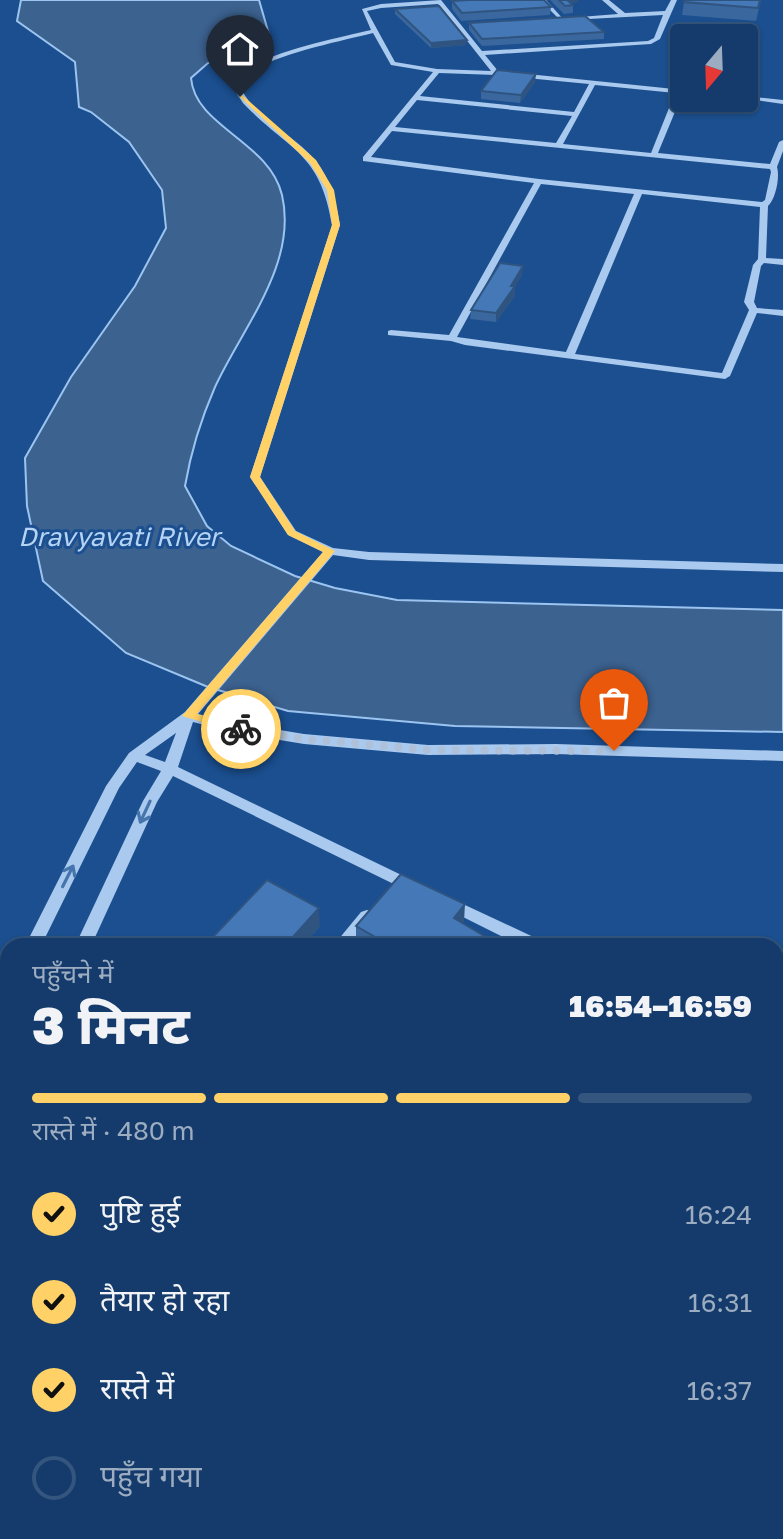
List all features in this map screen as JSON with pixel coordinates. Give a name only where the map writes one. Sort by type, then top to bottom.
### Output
[{"type":"street","points":[[543,0],[562,19]]},
{"type":"street","points":[[605,0],[623,15]]},
{"type":"street","points":[[480,53],[649,43],[657,39],[674,0]]},
{"type":"street","points":[[496,73],[439,1],[364,10],[366,19],[393,64],[437,71],[496,73],[670,91]]},
{"type":"street","points":[[532,21],[667,13]]},
{"type":"street","points":[[458,26],[473,25]]},
{"type":"street","points":[[373,31],[265,62],[240,72],[235,81],[240,97],[313,162],[330,190],[336,225],[255,477],[292,533],[330,551],[385,557],[783,568]]},
{"type":"street","points":[[437,71],[366,159],[764,205],[769,201],[783,142]]},
{"type":"street","points":[[559,145],[593,83]]},
{"type":"street","points":[[417,98],[577,114]]},
{"type":"street","points":[[758,100],[783,102]]},
{"type":"street","points":[[654,154],[673,112]]},
{"type":"street","points":[[392,129],[777,166]]},
{"type":"street","points":[[452,338],[539,181]]},
{"type":"street","points":[[570,354],[639,192]]},
{"type":"street","points":[[754,310],[749,302],[757,265],[762,260],[764,205]]},
{"type":"street","points":[[762,260],[783,262]]},
{"type":"street","points":[[391,333],[452,338],[725,376],[754,310]]},
{"type":"street","points":[[754,310],[783,313]]},
{"type":"street","points":[[37,938],[113,786],[134,756],[189,716],[330,551]]},
{"type":"street","points":[[189,716],[231,727],[304,739],[428,750],[556,749],[783,756]]},
{"type":"street","points":[[87,938],[150,801],[170,769],[189,716]]},
{"type":"street","points":[[134,756],[170,769],[388,890],[432,896],[519,938]]},
{"type":"street","points":[[348,938],[388,890]]},
{"type":"water","name":"Dravyavati River","points":[[21,0],[259,0],[270,38],[208,63],[191,78],[196,95],[205,109],[249,147],[275,176],[282,195],[285,221],[275,271],[215,387],[193,448],[185,486],[207,526],[231,546],[295,576],[335,588],[397,600],[783,610],[783,732],[455,726],[288,711],[208,687],[126,653],[43,581],[27,506],[25,458],[71,377],[135,286],[166,228],[162,190],[129,142],[91,112],[79,107],[75,62],[17,21]]},
{"type":"building","points":[[544,0],[551,7],[462,13],[452,1]]},
{"type":"building","points":[[559,0],[567,0],[573,5],[565,6]]},
{"type":"building","points":[[685,0],[760,0],[758,8]]},
{"type":"building","points":[[439,6],[467,40],[431,43],[395,9]]},
{"type":"building","points":[[585,16],[604,32],[482,39],[469,23]]},
{"type":"building","points":[[497,70],[536,74],[521,95],[481,91]]},
{"type":"building","points":[[500,263],[523,266],[511,286],[515,286],[496,313],[471,310]]},
{"type":"building","points":[[401,874],[465,904],[454,918],[488,938],[377,938],[356,926]]},
{"type":"building","points":[[267,880],[319,908],[292,938],[212,938]]},
{"type":"way so far","points":[[241,729],[304,739],[428,750],[614,751]]},
{"type":"route","points":[[240,97],[313,162],[330,190],[336,225],[255,477],[292,533],[330,551],[189,716],[241,729]]}]
